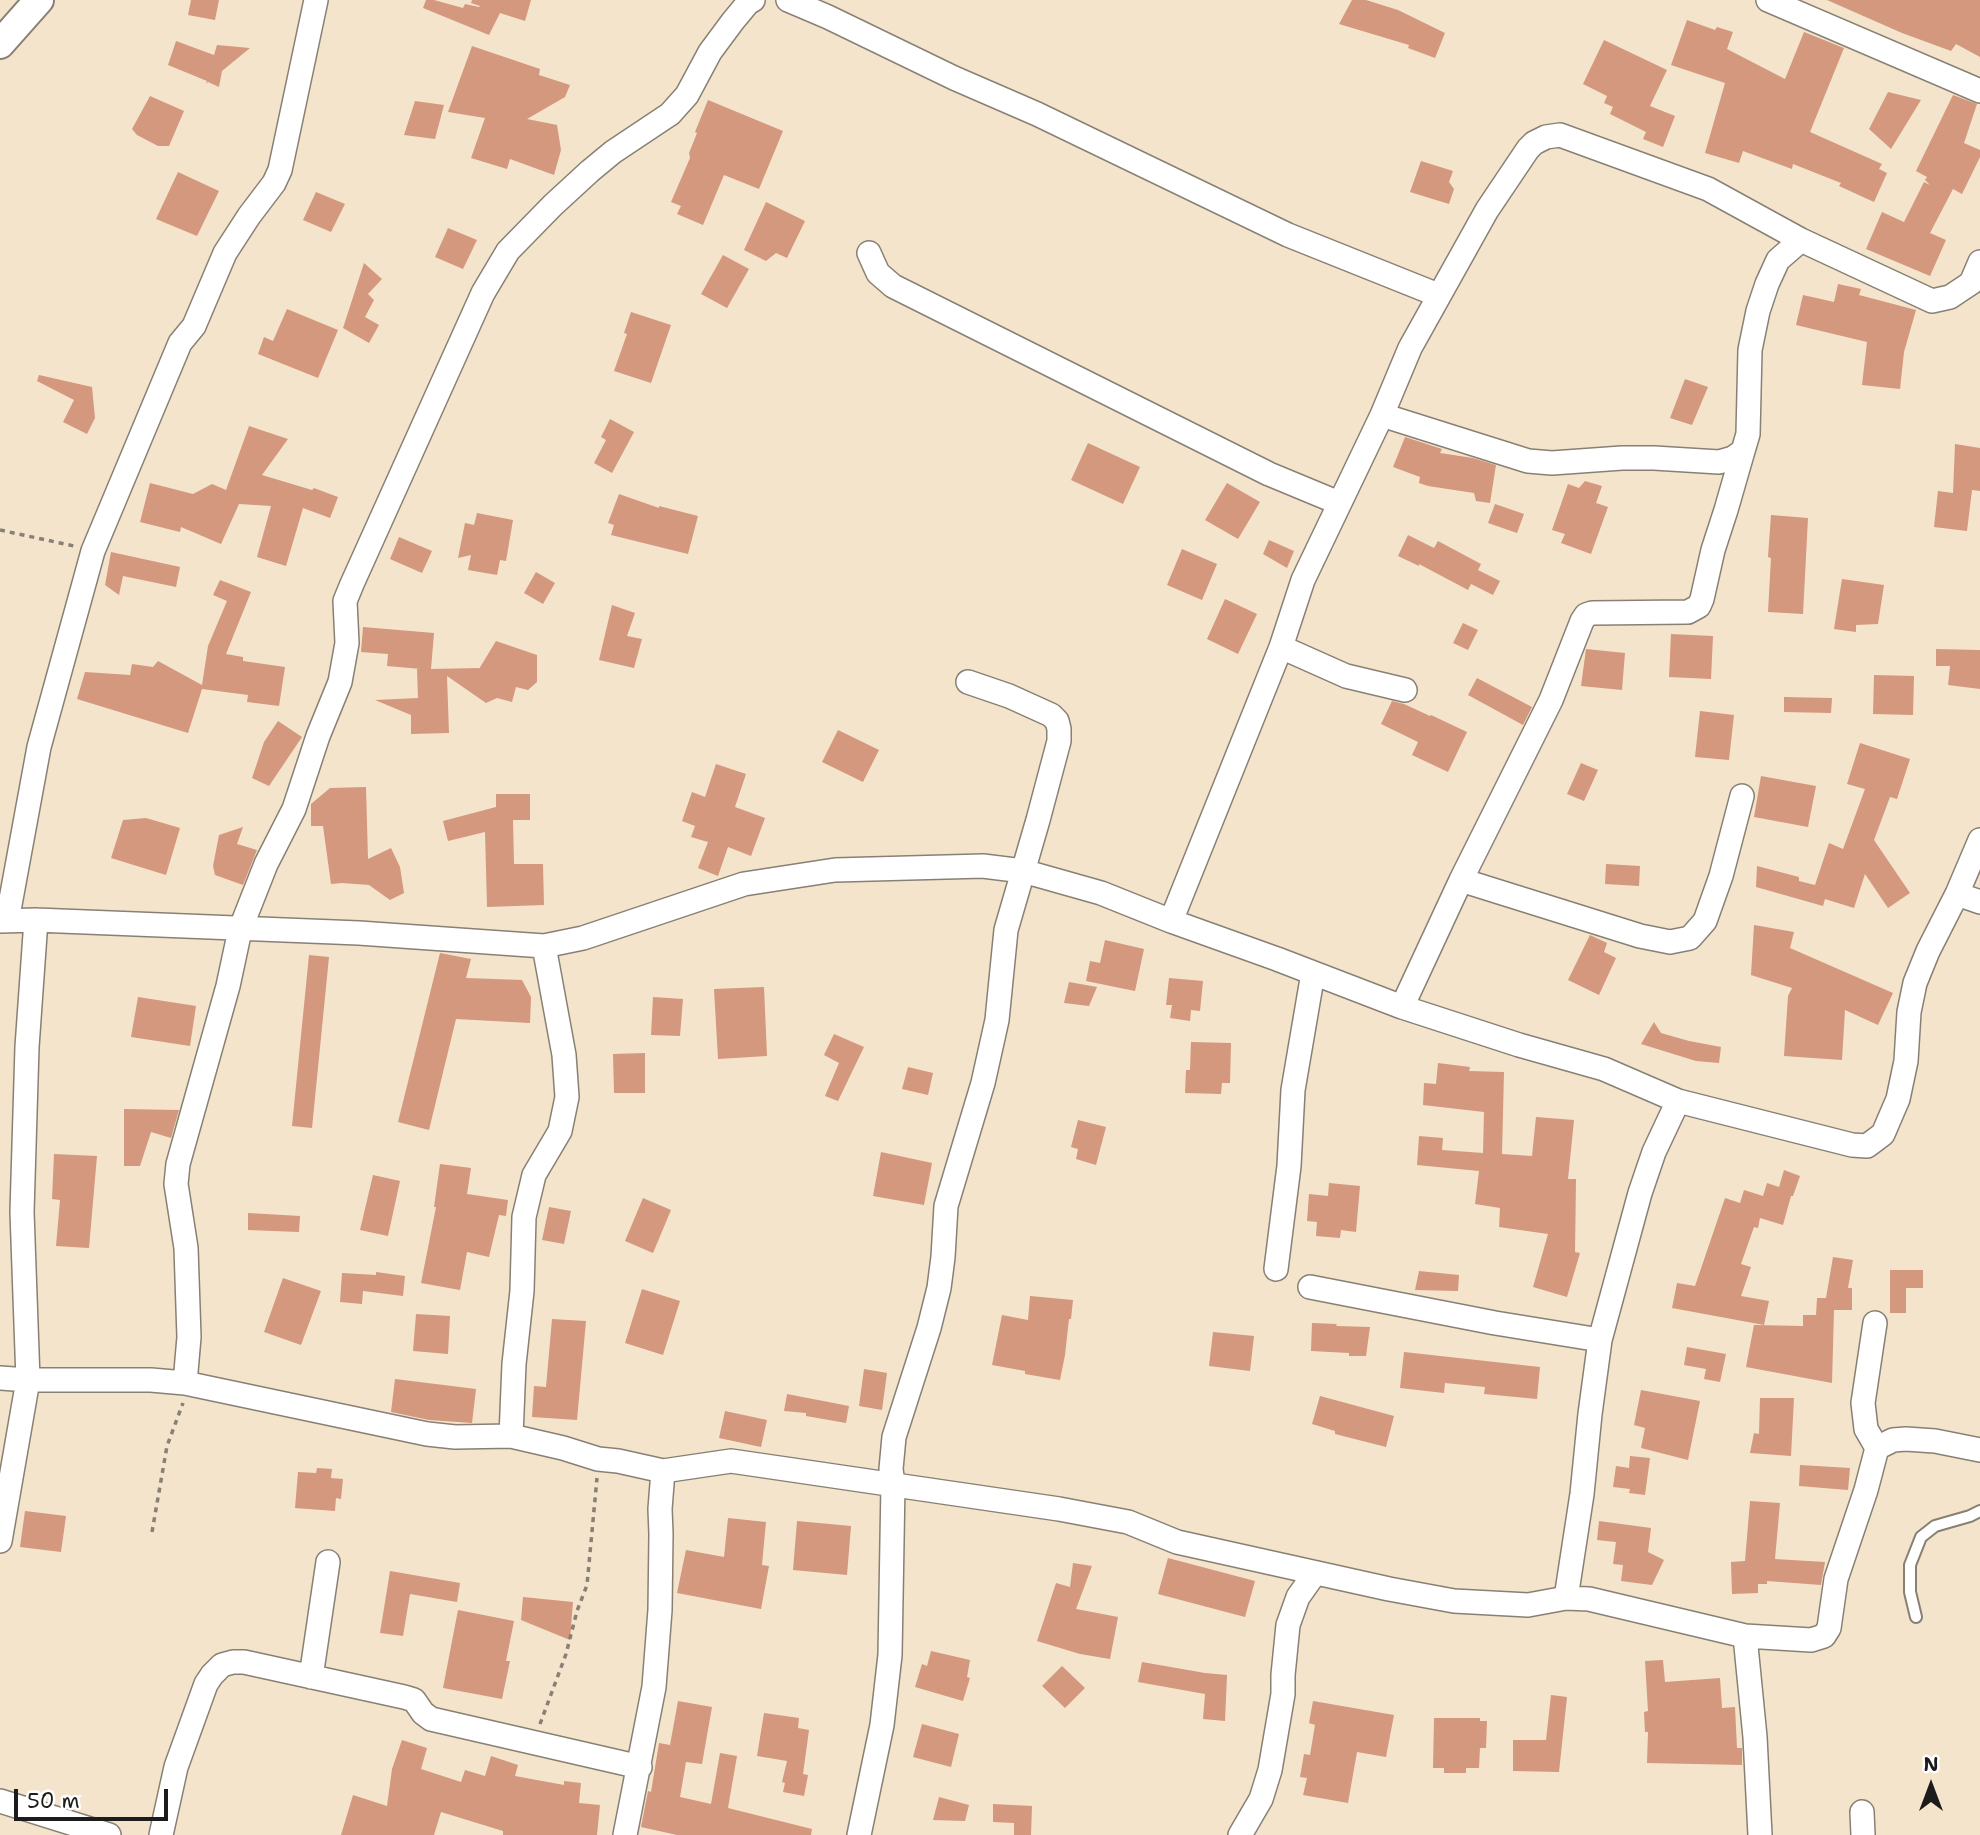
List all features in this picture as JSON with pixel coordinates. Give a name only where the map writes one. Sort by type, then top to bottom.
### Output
[{"type":"street","points":[[0,44],[38,0]]},
{"type":"street","points":[[316,0],[280,170],[274,183],[225,253],[194,326],[180,343],[93,551],[39,747],[3,921],[36,920],[359,933],[544,946],[583,938],[744,884],[835,870],[983,866],[1023,872],[1101,892],[1171,921],[1402,1007],[1604,1069],[1678,1101],[1867,1146],[1883,1134],[1898,1099],[1906,1060],[1909,1012],[1915,983],[1980,840]]},
{"type":"street","points":[[185,1383],[188,1324],[186,1248],[176,1184],[178,1164],[228,986],[240,930],[271,854],[294,809],[318,736],[341,682],[347,643],[345,601],[483,293],[508,251],[553,205],[613,152],[670,114],[687,95],[710,52],[753,0]]},
{"type":"street","points":[[788,0],[1037,114],[1288,235],[1438,295]]},
{"type":"street","points":[[1768,0],[1980,91]]},
{"type":"street","points":[[1171,921],[1281,647],[1303,580],[1382,415],[1410,348],[1487,210],[1528,149],[1539,139],[1553,135],[1567,137],[1708,189],[1801,240],[1931,302],[1950,297],[1971,283],[1980,262]]},
{"type":"street","points":[[1402,1007],[1461,880],[1551,700],[1582,621],[1587,615],[1608,612],[1688,612],[1699,606],[1748,434],[1751,350],[1758,311],[1766,284],[1779,260],[1801,240]]},
{"type":"street","points":[[869,253],[878,273],[893,286],[1269,474],[1339,503]]},
{"type":"street","points":[[1382,415],[1528,461],[1552,463],[1654,458],[1719,462],[1733,458],[1743,450]]},
{"type":"street","points":[[1281,647],[1346,676],[1405,690]]},
{"type":"street","points":[[859,1835],[882,1725],[890,1655],[891,1469],[894,1437],[939,1288],[946,1206],[983,1083],[997,1020],[1006,930],[1056,752],[1059,729],[1051,715],[1009,696],[968,682]]},
{"type":"street","points":[[1461,880],[1640,936],[1670,942],[1690,938],[1705,921],[1721,876],[1742,796]]},
{"type":"street","points":[[1957,894],[1980,902]]},
{"type":"street","points":[[0,1541],[29,1380],[23,1174],[27,1047],[36,920]]},
{"type":"street","points":[[511,1436],[514,1364],[522,1291],[524,1217],[534,1175],[560,1131],[567,1097],[564,1055],[544,946]]},
{"type":"street","points":[[1276,1269],[1289,1167],[1293,1090],[1313,973]]},
{"type":"street","points":[[1566,1598],[1582,1494],[1600,1340],[1640,1193],[1654,1152],[1678,1101]]},
{"type":"street","points":[[1310,1287],[1495,1323],[1600,1340]]},
{"type":"street","points":[[0,1378],[185,1383],[427,1434],[455,1437],[511,1436],[598,1459],[663,1471],[731,1461],[893,1484],[1128,1522],[1177,1542],[1454,1601],[1528,1605],[1566,1598],[1589,1599],[1745,1636],[1811,1640],[1825,1636],[1829,1628],[1836,1579],[1877,1448],[1866,1429],[1863,1403],[1875,1323]]},
{"type":"street","points":[[1877,1448],[1893,1440],[1906,1439],[1935,1441],[1980,1450]]},
{"type":"street","points":[[625,1835],[653,1687],[660,1610],[660,1509],[663,1471]]},
{"type":"street","points":[[311,1677],[328,1562]]},
{"type":"street","points":[[1240,1835],[1262,1799],[1270,1770],[1283,1694],[1288,1625],[1298,1597],[1315,1573]]},
{"type":"street","points":[[1745,1636],[1755,1737],[1760,1835]]},
{"type":"street","points":[[161,1835],[176,1767],[206,1684],[222,1665],[233,1662],[244,1662],[412,1699],[431,1719],[639,1767]]},
{"type":"street","points":[[0,1801],[109,1835]]},
{"type":"street","points":[[1862,1812],[1863,1835]]},
{"type":"lane","points":[[1916,1617],[1910,1591],[1910,1565],[1921,1537],[1935,1526],[1980,1511]]},
{"type":"path","points":[[0,530],[93,551]]},
{"type":"path","points":[[152,1532],[167,1446],[183,1406],[185,1383]]},
{"type":"path","points":[[533,1743],[566,1654],[587,1585],[598,1459]]},
{"type":"building","points":[[191,0],[219,0],[215,20],[188,15]]},
{"type":"building","points":[[426,0],[463,8],[465,4],[480,6],[471,3],[472,0],[531,0],[525,21],[500,13],[489,35],[423,8]]},
{"type":"building","points":[[1352,0],[1366,0],[1398,10],[1445,33],[1435,58],[1408,48],[1409,45],[1339,24]]},
{"type":"building","points":[[1827,0],[1980,0],[1980,57],[1956,44],[1951,51],[1902,33]]},
{"type":"building","points":[[1687,20],[1715,30],[1717,27],[1733,32],[1727,49],[1785,79],[1804,32],[1844,48],[1810,132],[1882,164],[1879,169],[1887,173],[1874,202],[1839,186],[1841,183],[1793,164],[1792,169],[1743,151],[1739,163],[1705,153],[1725,83],[1671,65]]},
{"type":"building","points":[[1604,40],[1667,70],[1650,106],[1675,116],[1663,147],[1643,139],[1646,132],[1610,114],[1613,107],[1604,103],[1607,96],[1583,84]]},
{"type":"building","points":[[176,41],[214,55],[217,45],[250,48],[222,71],[219,87],[208,82],[206,84],[207,81],[168,65]]},
{"type":"building","points":[[472,46],[540,69],[539,75],[570,85],[565,97],[527,119],[557,125],[561,150],[554,175],[510,159],[507,169],[471,158],[485,118],[448,112]]},
{"type":"building","points":[[1888,92],[1921,100],[1891,149],[1869,129]]},
{"type":"building","points":[[1953,95],[1977,104],[1964,143],[1980,150],[1980,157],[1962,194],[1953,189],[1930,233],[1946,240],[1930,276],[1866,249],[1882,212],[1904,222],[1924,182],[1930,185],[1925,180],[1927,177],[1916,171]]},
{"type":"building","points":[[150,96],[184,111],[169,146],[158,146],[137,135],[132,129]]},
{"type":"building","points":[[708,100],[783,131],[759,189],[724,175],[703,225],[677,214],[681,206],[671,202],[690,158],[689,153],[697,133],[695,132]]},
{"type":"building","points":[[415,101],[444,105],[435,139],[404,135]]},
{"type":"building","points":[[1421,161],[1453,171],[1449,182],[1454,189],[1449,204],[1410,192]]},
{"type":"building","points":[[178,172],[219,191],[197,236],[156,219]]},
{"type":"building","points":[[316,192],[345,204],[331,232],[303,220]]},
{"type":"building","points":[[766,202],[805,221],[787,258],[776,253],[766,261],[744,250]]},
{"type":"building","points":[[448,228],[477,240],[463,269],[435,257]]},
{"type":"building","points":[[723,255],[749,269],[727,308],[701,294]]},
{"type":"building","points":[[364,263],[382,279],[368,294],[374,300],[365,317],[379,325],[369,343],[343,328]]},
{"type":"building","points":[[1838,284],[1861,289],[1859,295],[1916,310],[1904,352],[1900,389],[1862,385],[1867,342],[1796,325],[1803,295],[1834,302]]},
{"type":"building","points":[[287,309],[338,330],[318,378],[258,354],[264,337],[273,341]]},
{"type":"building","points":[[631,312],[671,325],[651,383],[614,371],[627,334],[624,333]]},
{"type":"building","points":[[39,375],[92,387],[95,418],[87,434],[63,422],[74,400],[37,381]]},
{"type":"building","points":[[1685,379],[1708,387],[1692,425],[1670,418]]},
{"type":"building","points":[[610,419],[634,432],[612,473],[594,463],[606,440],[601,437]]},
{"type":"building","points":[[249,426],[288,439],[262,475],[338,497],[330,518],[303,508],[286,566],[257,557],[271,506],[239,504],[221,544],[181,527],[180,532],[140,522],[150,483],[193,494],[212,484],[226,490]]},
{"type":"building","points":[[1405,437],[1442,449],[1440,453],[1496,465],[1490,503],[1476,501],[1474,493],[1419,483],[1420,477],[1393,467]]},
{"type":"building","points":[[1088,443],[1140,467],[1123,504],[1071,480]]},
{"type":"building","points":[[1955,444],[1980,448],[1980,491],[1972,490],[1967,531],[1934,527],[1938,491],[1953,493]]},
{"type":"building","points":[[1585,481],[1602,486],[1596,503],[1608,507],[1591,554],[1561,543],[1565,534],[1552,530],[1568,484],[1579,488]]},
{"type":"building","points":[[1227,483],[1260,502],[1238,539],[1205,520]]},
{"type":"building","points":[[619,494],[659,508],[698,516],[688,554],[611,535],[614,525],[608,523]]},
{"type":"building","points":[[1495,504],[1524,514],[1517,533],[1488,523]]},
{"type":"building","points":[[477,513],[513,520],[506,561],[500,560],[497,575],[468,570],[471,555],[458,558],[465,523],[474,525]]},
{"type":"building","points":[[1771,515],[1808,518],[1803,614],[1768,612]]},
{"type":"building","points":[[1408,535],[1434,548],[1438,541],[1481,564],[1478,570],[1500,581],[1493,595],[1471,584],[1468,590],[1398,556]]},
{"type":"building","points":[[399,537],[432,551],[422,573],[390,559]]},
{"type":"building","points":[[1269,540],[1294,551],[1287,568],[1263,554]]},
{"type":"building","points":[[1182,549],[1217,564],[1202,600],[1167,585]]},
{"type":"building","points":[[111,552],[180,567],[176,587],[123,576],[119,595],[105,585]]},
{"type":"building","points":[[536,572],[555,583],[543,604],[524,593]]},
{"type":"building","points":[[1842,579],[1884,585],[1878,624],[1856,625],[1856,632],[1834,629]]},
{"type":"building","points":[[220,580],[251,592],[226,654],[243,657],[243,661],[285,667],[279,706],[247,702],[248,695],[202,689],[188,733],[77,699],[85,672],[130,675],[132,664],[153,667],[158,661],[202,685],[208,646],[227,601],[213,595]]},
{"type":"building","points":[[1225,599],[1257,614],[1238,654],[1207,639]]},
{"type":"building","points":[[612,605],[635,613],[627,636],[642,639],[634,668],[599,660]]},
{"type":"building","points":[[1463,623],[1478,630],[1468,650],[1453,643]]},
{"type":"building","points":[[363,627],[434,633],[431,669],[479,669],[496,641],[537,655],[537,682],[528,690],[516,687],[512,702],[497,698],[486,703],[447,676],[449,733],[411,734],[411,715],[375,700],[418,698],[417,669],[421,669],[387,666],[388,654],[361,652]]},
{"type":"building","points":[[1671,634],[1713,636],[1711,679],[1669,677]]},
{"type":"building","points":[[1586,649],[1625,653],[1622,690],[1581,686]]},
{"type":"building","points":[[1936,649],[1980,650],[1980,689],[1948,685],[1950,666],[1936,666]]},
{"type":"building","points":[[1874,675],[1914,676],[1913,715],[1873,714]]},
{"type":"building","points":[[1477,678],[1532,707],[1523,725],[1468,695]]},
{"type":"building","points":[[1784,697],[1832,698],[1831,713],[1784,712]]},
{"type":"building","points":[[1392,701],[1467,732],[1448,772],[1412,755],[1418,742],[1381,724]]},
{"type":"building","points":[[1700,711],[1734,715],[1729,760],[1695,757]]},
{"type":"building","points":[[278,721],[302,737],[269,786],[252,778],[264,742]]},
{"type":"building","points":[[838,730],[879,750],[863,782],[822,762]]},
{"type":"building","points":[[1860,743],[1910,759],[1897,799],[1890,797],[1874,840],[1910,893],[1888,908],[1865,874],[1854,908],[1825,899],[1823,906],[1756,887],[1757,866],[1799,877],[1799,881],[1815,885],[1829,843],[1843,849],[1865,789],[1847,784]]},
{"type":"building","points":[[1581,763],[1598,770],[1584,801],[1567,794]]},
{"type":"building","points":[[716,764],[746,774],[735,807],[765,818],[751,856],[728,847],[718,876],[698,868],[708,842],[691,837],[695,826],[682,821],[692,792],[705,797]]},
{"type":"building","points":[[1761,776],[1816,786],[1808,827],[1754,817]]},
{"type":"building","points":[[366,787],[368,859],[391,848],[400,867],[404,893],[390,900],[369,885],[331,884],[323,826],[311,826],[311,804],[330,788]]},
{"type":"building","points":[[496,794],[530,794],[530,820],[513,820],[514,864],[543,864],[544,905],[487,907],[485,832],[448,841],[443,821],[496,807]]},
{"type":"building","points":[[146,818],[180,828],[166,875],[111,858],[123,820]]},
{"type":"building","points":[[243,827],[237,844],[257,850],[243,885],[215,875],[213,866],[219,835]]},
{"type":"building","points":[[1606,864],[1640,866],[1639,886],[1605,884]]},
{"type":"building","points":[[1754,925],[1794,932],[1790,948],[1893,993],[1878,1025],[1845,1010],[1842,1060],[1784,1056],[1788,996],[1792,988],[1751,975]]},
{"type":"building","points":[[1590,935],[1607,943],[1604,952],[1616,958],[1599,995],[1568,980]]},
{"type":"building","points":[[1105,940],[1144,949],[1135,991],[1086,981],[1090,961],[1100,963]]},
{"type":"building","points":[[440,953],[471,959],[466,978],[522,980],[531,997],[530,1023],[456,1019],[429,1130],[398,1122]]},
{"type":"building","points":[[309,955],[329,957],[312,1128],[292,1126]]},
{"type":"building","points":[[1169,978],[1203,981],[1200,1011],[1191,1010],[1190,1021],[1170,1018],[1172,1005],[1166,1005]]},
{"type":"building","points":[[1069,982],[1097,987],[1089,1006],[1064,1003]]},
{"type":"building","points":[[764,987],[767,1056],[718,1059],[714,989]]},
{"type":"building","points":[[138,997],[196,1006],[190,1046],[131,1037]]},
{"type":"building","points":[[653,997],[683,999],[680,1036],[651,1035]]},
{"type":"building","points":[[1654,1022],[1661,1033],[1721,1047],[1719,1063],[1696,1061],[1641,1044]]},
{"type":"building","points":[[834,1034],[864,1047],[838,1101],[825,1096],[839,1063],[824,1055]]},
{"type":"building","points":[[1191,1042],[1231,1043],[1230,1083],[1222,1083],[1221,1094],[1185,1093],[1186,1070],[1190,1070]]},
{"type":"building","points":[[645,1053],[645,1093],[614,1093],[613,1054]]},
{"type":"building","points":[[1438,1063],[1470,1067],[1469,1071],[1504,1072],[1502,1154],[1532,1156],[1536,1117],[1574,1120],[1568,1179],[1576,1179],[1575,1252],[1580,1253],[1567,1297],[1533,1287],[1548,1234],[1499,1227],[1500,1208],[1475,1204],[1479,1171],[1417,1165],[1419,1136],[1443,1138],[1442,1150],[1483,1153],[1484,1112],[1423,1105],[1424,1083],[1436,1084]]},
{"type":"building","points":[[908,1067],[933,1073],[928,1095],[902,1089]]},
{"type":"building","points":[[124,1109],[179,1110],[171,1138],[151,1132],[140,1166],[124,1166]]},
{"type":"building","points":[[1078,1120],[1106,1127],[1096,1165],[1076,1159],[1078,1149],[1071,1147]]},
{"type":"building","points":[[881,1152],[932,1163],[924,1205],[873,1196]]},
{"type":"building","points":[[54,1154],[97,1156],[89,1248],[56,1246],[60,1200],[52,1199]]},
{"type":"building","points":[[440,1164],[471,1168],[467,1194],[508,1200],[506,1216],[499,1215],[489,1257],[467,1252],[460,1290],[421,1283],[436,1207]]},
{"type":"building","points":[[1784,1170],[1800,1176],[1783,1225],[1760,1218],[1758,1228],[1754,1227],[1741,1264],[1751,1267],[1741,1296],[1769,1301],[1764,1325],[1672,1308],[1677,1283],[1695,1286],[1725,1198],[1740,1203],[1744,1190],[1763,1196],[1767,1183],[1779,1187]]},
{"type":"building","points":[[373,1175],[400,1181],[388,1236],[360,1230]]},
{"type":"building","points":[[1329,1183],[1360,1186],[1356,1232],[1341,1230],[1340,1238],[1316,1236],[1317,1222],[1307,1221],[1309,1194],[1328,1196]]},
{"type":"building","points":[[643,1198],[671,1210],[653,1253],[625,1241]]},
{"type":"building","points":[[549,1207],[571,1211],[564,1244],[542,1240]]},
{"type":"building","points":[[248,1213],[300,1216],[299,1232],[248,1230]]},
{"type":"building","points":[[1833,1257],[1853,1260],[1848,1288],[1852,1288],[1852,1310],[1834,1310],[1832,1383],[1746,1367],[1754,1325],[1803,1326],[1803,1315],[1816,1315],[1817,1298],[1826,1298]]},
{"type":"building","points":[[1890,1270],[1923,1270],[1923,1288],[1906,1288],[1906,1313],[1890,1313]]},
{"type":"building","points":[[1419,1271],[1459,1275],[1458,1291],[1415,1290]]},
{"type":"building","points":[[376,1272],[405,1276],[403,1296],[363,1291],[362,1304],[340,1302],[342,1273],[376,1275]]},
{"type":"building","points":[[283,1278],[321,1291],[301,1345],[264,1332]]},
{"type":"building","points":[[642,1289],[680,1301],[663,1355],[625,1343]]},
{"type":"building","points":[[1030,1296],[1073,1300],[1060,1380],[992,1365],[1002,1315],[1028,1320]]},
{"type":"building","points":[[416,1314],[450,1316],[448,1354],[413,1351]]},
{"type":"building","points":[[552,1319],[586,1321],[577,1420],[532,1417],[534,1386],[546,1387]]},
{"type":"building","points":[[1312,1323],[1370,1327],[1366,1356],[1311,1351]]},
{"type":"building","points":[[1213,1332],[1254,1336],[1250,1371],[1209,1366]]},
{"type":"building","points":[[1687,1347],[1726,1354],[1720,1382],[1704,1379],[1706,1369],[1684,1365]]},
{"type":"building","points":[[1404,1352],[1540,1367],[1537,1399],[1484,1394],[1485,1387],[1445,1383],[1444,1393],[1400,1388]]},
{"type":"building","points":[[864,1369],[887,1373],[882,1410],[859,1406]]},
{"type":"building","points":[[395,1379],[476,1389],[472,1423],[429,1420],[391,1412]]},
{"type":"building","points":[[1641,1390],[1700,1401],[1688,1460],[1641,1448],[1645,1428],[1634,1425]]},
{"type":"building","points":[[787,1394],[849,1406],[846,1423],[806,1416],[806,1413],[784,1411]]},
{"type":"building","points":[[1320,1396],[1394,1416],[1386,1447],[1335,1434],[1335,1431],[1312,1424]]},
{"type":"building","points":[[1760,1398],[1794,1398],[1791,1456],[1750,1453],[1754,1433],[1759,1434]]},
{"type":"building","points":[[725,1411],[767,1420],[761,1447],[719,1438]]},
{"type":"building","points":[[1630,1456],[1650,1458],[1645,1495],[1629,1493],[1630,1489],[1613,1487],[1616,1466],[1629,1468]]},
{"type":"building","points":[[1800,1465],[1850,1468],[1848,1490],[1799,1486]]},
{"type":"building","points":[[317,1468],[332,1469],[331,1478],[343,1479],[341,1499],[336,1498],[335,1511],[295,1508],[298,1472],[316,1473]]},
{"type":"building","points":[[1750,1501],[1780,1503],[1775,1559],[1825,1562],[1821,1585],[1767,1581],[1767,1584],[1758,1584],[1758,1593],[1732,1594],[1731,1562],[1745,1561]]},
{"type":"building","points":[[25,1511],[66,1516],[61,1552],[20,1547]]},
{"type":"building","points":[[728,1518],[766,1522],[762,1565],[769,1566],[761,1609],[677,1593],[686,1550],[724,1557]]},
{"type":"building","points":[[797,1521],[851,1526],[847,1575],[793,1570]]},
{"type":"building","points":[[1599,1521],[1651,1528],[1648,1552],[1664,1560],[1652,1585],[1621,1581],[1623,1565],[1613,1564],[1616,1542],[1597,1540]]},
{"type":"building","points":[[1168,1558],[1255,1581],[1245,1617],[1158,1594]]},
{"type":"building","points":[[1073,1563],[1092,1566],[1076,1609],[1118,1617],[1110,1659],[1080,1654],[1037,1641],[1056,1583],[1070,1587]]},
{"type":"building","points":[[390,1571],[460,1583],[457,1602],[410,1594],[403,1636],[380,1633]]},
{"type":"building","points":[[523,1597],[573,1602],[570,1640],[521,1620]]},
{"type":"building","points":[[458,1610],[514,1621],[506,1661],[510,1661],[502,1699],[443,1688]]},
{"type":"building","points":[[931,1651],[970,1660],[967,1677],[970,1678],[963,1701],[915,1687],[922,1664],[927,1666]]},
{"type":"building","points":[[1663,1660],[1665,1682],[1720,1678],[1722,1708],[1735,1707],[1737,1748],[1742,1748],[1742,1765],[1647,1763],[1645,1661]]},
{"type":"building","points":[[1142,1662],[1227,1675],[1225,1721],[1203,1719],[1205,1694],[1138,1682]]},
{"type":"building","points":[[1062,1666],[1085,1688],[1065,1708],[1042,1686]]},
{"type":"building","points":[[1551,1695],[1567,1697],[1559,1772],[1513,1771],[1513,1740],[1546,1740]]},
{"type":"building","points":[[678,1701],[712,1707],[702,1764],[686,1762],[680,1797],[711,1804],[720,1753],[737,1756],[728,1808],[812,1829],[811,1835],[677,1835],[641,1827],[648,1791],[651,1792],[659,1743],[670,1745]]},
{"type":"building","points":[[1313,1701],[1394,1715],[1386,1757],[1357,1752],[1348,1803],[1303,1795],[1307,1778],[1300,1777],[1304,1754],[1310,1755],[1315,1725],[1309,1723]]},
{"type":"building","points":[[764,1713],[799,1718],[798,1728],[809,1730],[803,1774],[808,1775],[804,1796],[783,1792],[785,1783],[782,1782],[787,1761],[757,1756]]},
{"type":"building","points":[[1434,1718],[1480,1718],[1480,1721],[1487,1721],[1486,1748],[1480,1748],[1479,1768],[1466,1768],[1466,1773],[1444,1773],[1444,1768],[1433,1768]]},
{"type":"building","points":[[922,1724],[959,1734],[951,1767],[913,1757]]},
{"type":"building","points":[[402,1740],[427,1748],[421,1769],[461,1782],[465,1770],[485,1776],[491,1756],[518,1765],[515,1776],[564,1785],[564,1781],[581,1783],[579,1803],[600,1805],[597,1835],[503,1835],[503,1831],[441,1812],[434,1835],[341,1835],[353,1795],[387,1806],[392,1769]]},
{"type":"building","points":[[939,1797],[969,1805],[965,1821],[933,1820]]},
{"type":"building","points":[[993,1804],[1032,1806],[1031,1835],[1014,1835],[1014,1823],[993,1822]]}]
